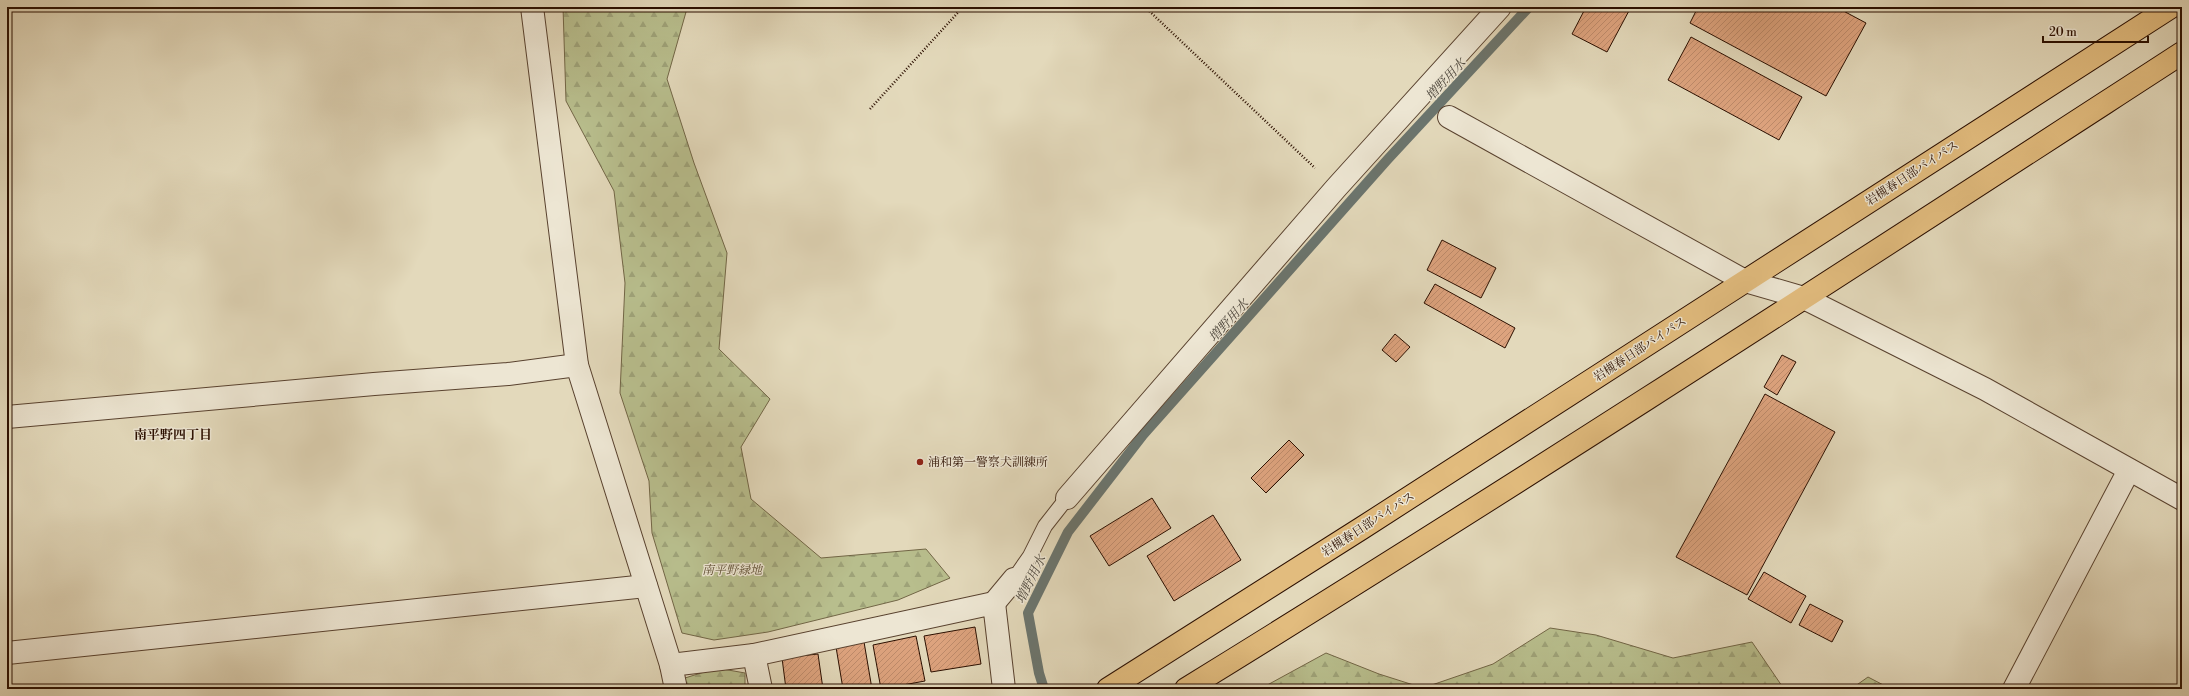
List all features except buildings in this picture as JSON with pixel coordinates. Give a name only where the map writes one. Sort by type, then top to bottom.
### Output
[{"type":"highway","name":"岩槻春日部バイパス","points":[[1108,689],[2171,7]]},
{"type":"highway","points":[[1186,689],[1388,565],[2182,53]]},
{"type":"street","points":[[532,7],[577,365],[671,665],[676,689]]},
{"type":"street","points":[[1067,498],[1336,188],[1500,7]]},
{"type":"street","points":[[1449,117],[1745,281],[1804,298],[1985,389],[2182,499]]},
{"type":"street","points":[[7,417],[374,384],[508,374],[577,365]]},
{"type":"street","points":[[2014,689],[2129,470]]},
{"type":"street","points":[[671,665],[754,655],[994,603],[1014,579]]},
{"type":"street","points":[[7,653],[646,586]]},
{"type":"street","points":[[994,603],[1004,689]]},
{"type":"street","points":[[754,655],[761,689]]},
{"type":"lane","points":[[1014,579],[1030,556],[1045,526],[1067,498]]},
{"type":"path","points":[[870,109],[963,7]]},
{"type":"path","points":[[1145,7],[1336,188]]},
{"type":"green space","name":"南平野緑地","points":[[563,7],[682,7],[686,12],[667,79],[694,163],[727,253],[719,349],[770,399],[741,447],[751,499],[821,558],[926,549],[950,578],[898,600],[768,632],[714,640],[682,633],[652,533],[649,481],[620,393],[625,283],[614,191],[566,101]]},
{"type":"green space","points":[[1550,628],[1596,635],[1673,658],[1752,642],[1784,689],[1260,689],[1326,653],[1379,674],[1423,688],[1493,664]]},
{"type":"green space","points":[[717,668],[745,673],[745,689],[685,689],[685,678]]},
{"type":"green space","points":[[1868,677],[1891,689],[1851,689]]},
{"type":"waterway","name":"増野用水","points":[[1044,689],[1039,673],[1028,613],[1068,532],[1143,435],[1388,159],[1529,7]]},
{"type":"place","name":"浦和第一警察犬訓練所","points":[[920,462]]},
{"type":"district","name":"南平野四丁目","points":[[173,434]]}]
